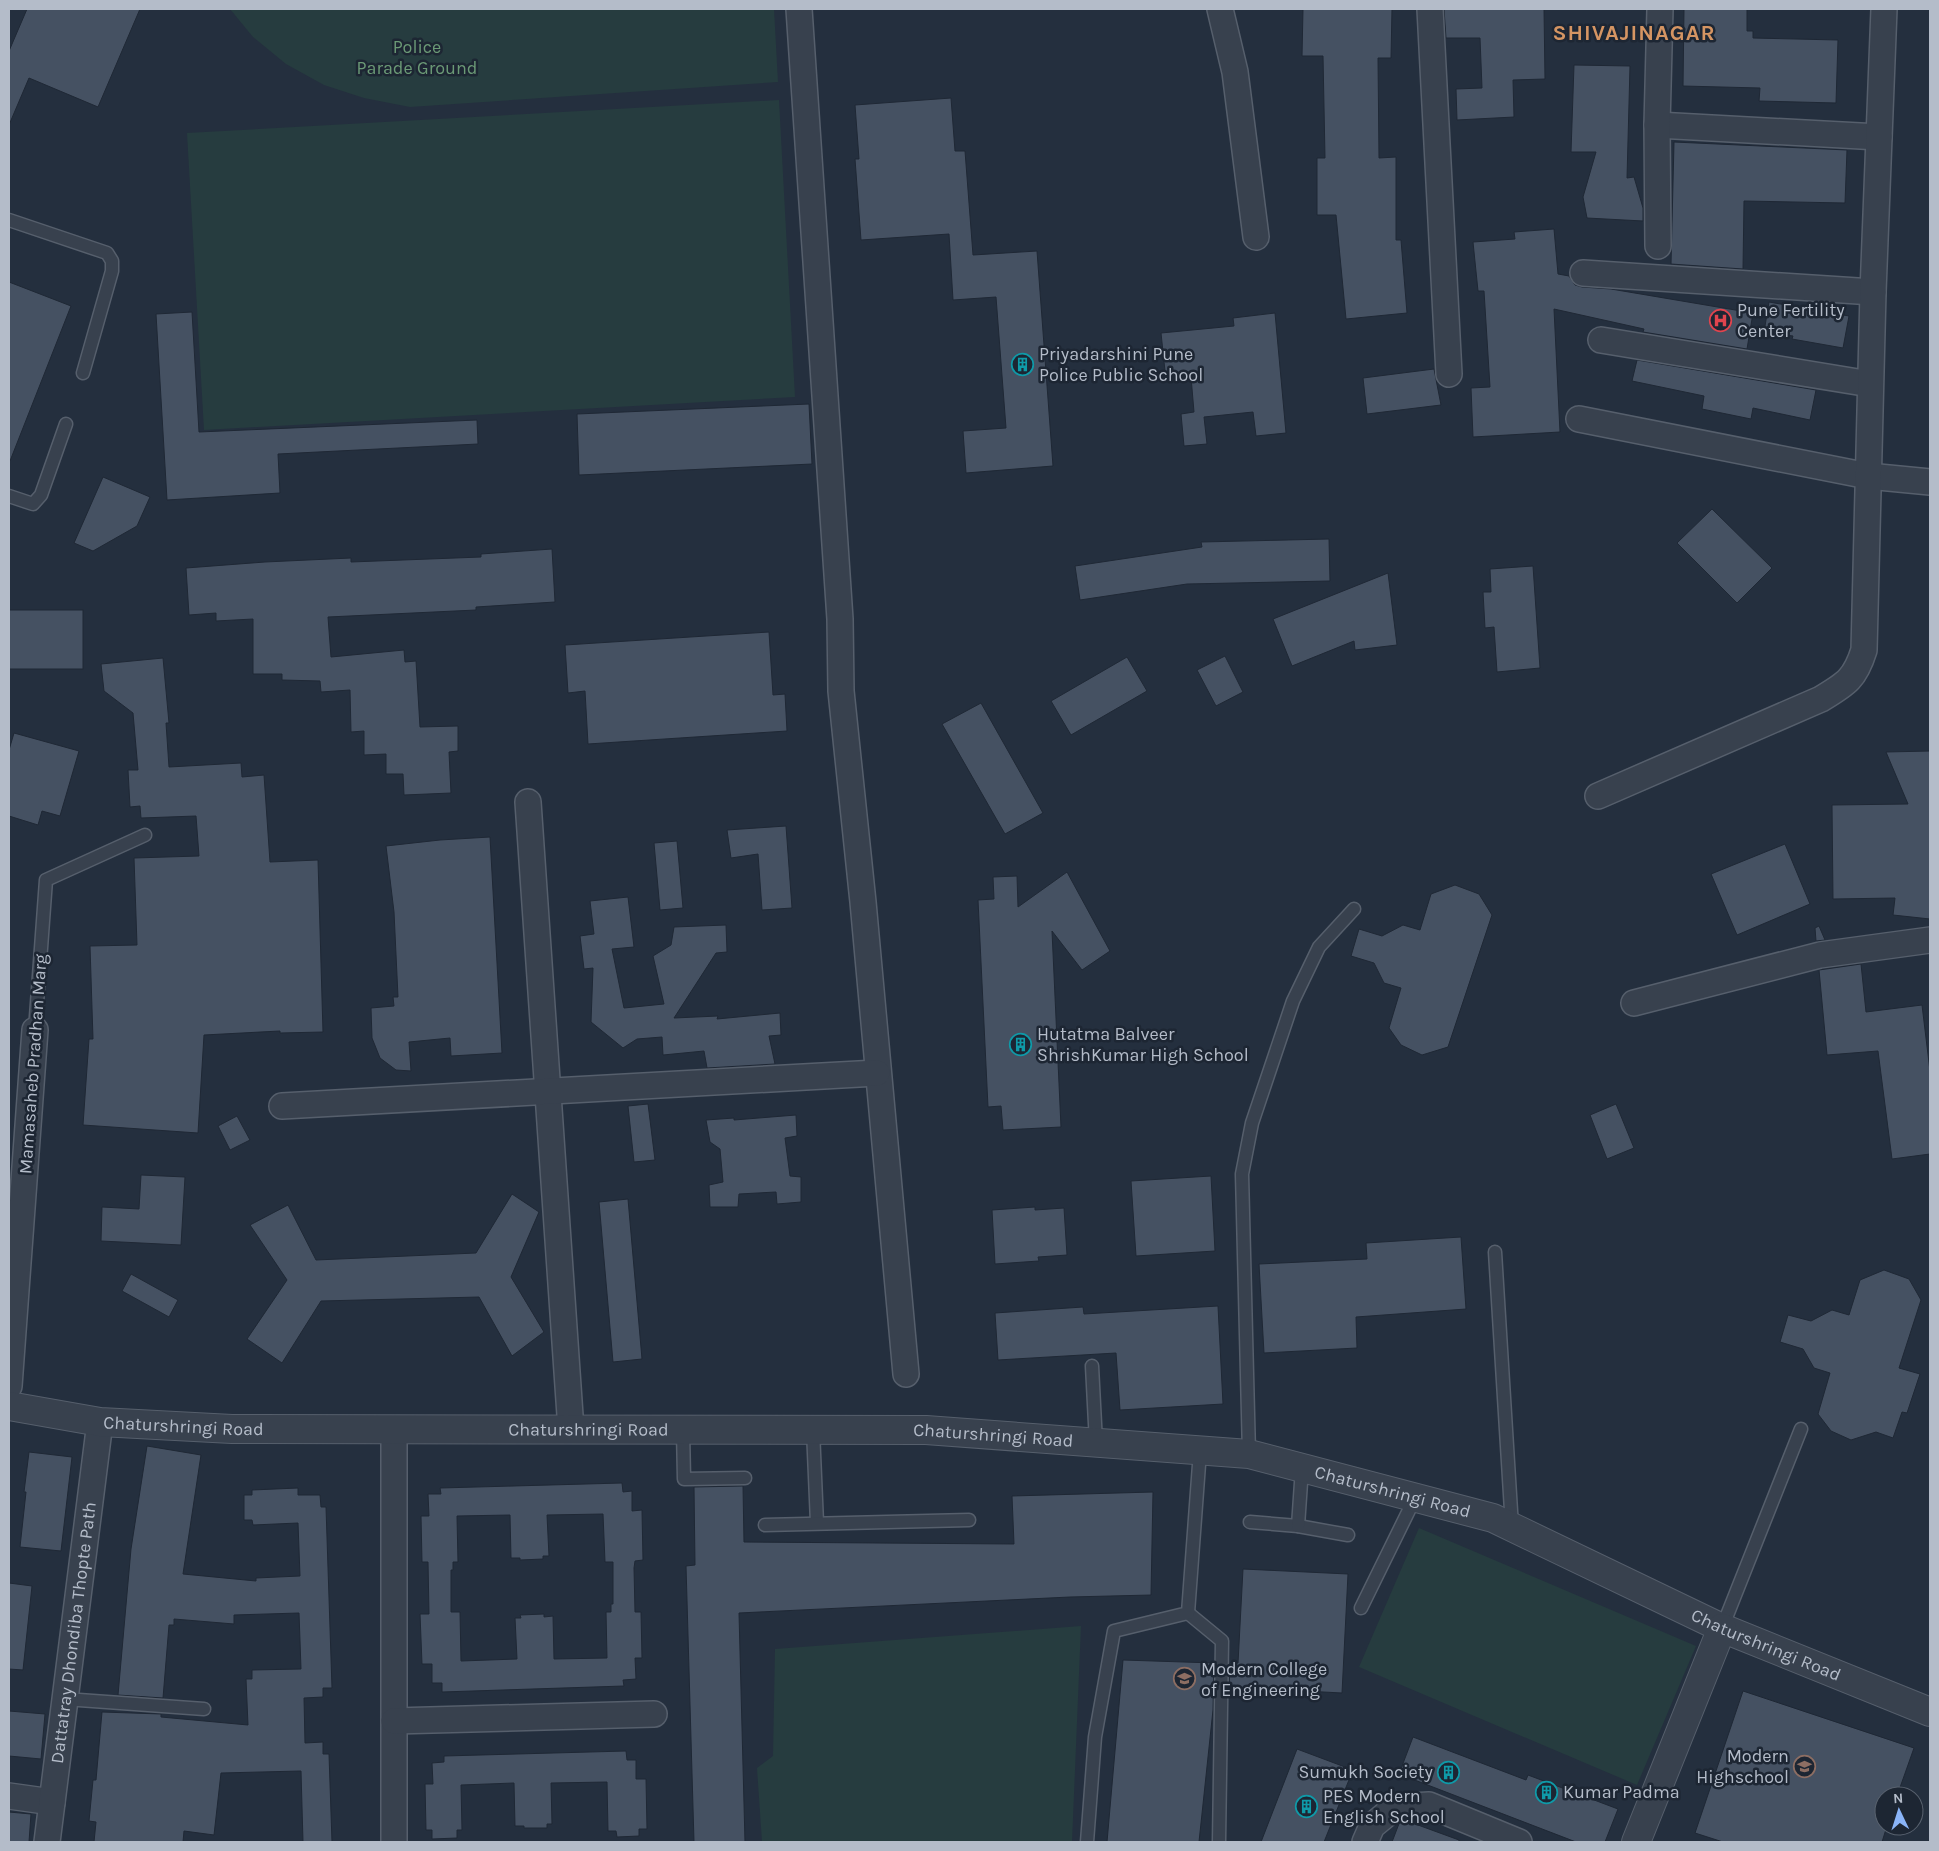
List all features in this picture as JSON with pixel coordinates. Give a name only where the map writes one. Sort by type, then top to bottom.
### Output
[{"type":"street","points":[[798,9],[840,619],[841,691],[863,902],[877,1073],[906,1374]]},
{"type":"street","points":[[1220,9],[1235,72],[1256,237]]},
{"type":"street","points":[[1430,9],[1449,374]]},
{"type":"street","points":[[1658,246],[1657,125],[1660,9]]},
{"type":"street","points":[[1598,796],[1821,700],[1844,685],[1858,669],[1864,650],[1870,384],[1884,9]]},
{"type":"street","points":[[1657,125],[1879,137]]},
{"type":"street","points":[[1583,273],[1873,292]]},
{"type":"street","points":[[1602,340],[1870,384]]},
{"type":"street","points":[[1579,418],[1868,476],[1930,482]]},
{"type":"street","points":[[528,802],[572,1430]]},
{"type":"street","points":[[1634,1003],[1820,955],[1930,940]]},
{"type":"street","name":"Mamasaheb Pradhan Marg","points":[[9,1386],[35,1030]]},
{"type":"street","points":[[282,1106],[877,1073]]},
{"type":"street","name":"Chaturshringi Road","points":[[9,1406],[100,1422],[232,1430],[926,1430],[1249,1454],[1493,1518],[1722,1628],[1930,1712]]},
{"type":"street","name":"Dattatray Dhondiba Thopte Path","points":[[47,1842],[100,1422]]},
{"type":"street","points":[[394,1430],[394,1842]]},
{"type":"street","points":[[1636,1842],[1722,1628]]},
{"type":"street","points":[[394,1721],[654,1714]]},
{"type":"street","points":[[9,1796],[52,1802]]},
{"type":"street","points":[[1365,1842],[1372,1826],[1395,1807],[1429,1805],[1519,1842]]},
{"type":"lane","points":[[9,220],[107,253],[112,262],[112,270],[83,373]]},
{"type":"lane","points":[[9,496],[33,504],[41,495],[66,424]]},
{"type":"lane","name":"Mamasaheb Pradhan Marg","points":[[35,1030],[46,880],[145,835]]},
{"type":"lane","points":[[1249,1454],[1242,1174],[1247,1148],[1252,1124],[1293,1001],[1319,947],[1354,909]]},
{"type":"lane","points":[[1495,1252],[1512,1527]]},
{"type":"lane","points":[[1092,1366],[1096,1443]]},
{"type":"lane","points":[[1722,1628],[1801,1429]]},
{"type":"lane","points":[[683,1430],[684,1479],[745,1478]]},
{"type":"lane","points":[[813,1430],[817,1523]]},
{"type":"lane","points":[[1188,1613],[1200,1451]]},
{"type":"lane","points":[[1298,1526],[1302,1468]]},
{"type":"lane","points":[[1361,1608],[1415,1498]]},
{"type":"lane","points":[[765,1526],[968,1520]]},
{"type":"lane","points":[[1250,1522],[1298,1526],[1348,1534]]},
{"type":"lane","points":[[1087,1842],[1095,1737],[1114,1631],[1188,1613]]},
{"type":"lane","points":[[1188,1613],[1222,1641],[1219,1842]]},
{"type":"lane","points":[[65,1699],[204,1709]]},
{"type":"green space","name":"Police Parade Ground","points":[[230,9],[774,9],[778,82],[410,107],[364,98],[324,85],[286,64],[253,37]]},
{"type":"green space","points":[[779,100],[795,397],[204,430],[187,133]]},
{"type":"green space","points":[[1419,1528],[1696,1646],[1637,1785],[1359,1667]]},
{"type":"green space","points":[[1081,1626],[1072,1842],[762,1842],[757,1768],[773,1756],[775,1649]]},
{"type":"building","points":[[27,9],[140,9],[98,107],[29,78],[9,125],[9,51]]},
{"type":"building","points":[[1303,9],[1392,9],[1391,58],[1378,58],[1379,158],[1396,157],[1396,240],[1401,240],[1407,313],[1346,319],[1336,215],[1317,215],[1317,158],[1325,158],[1323,56],[1302,56]]},
{"type":"building","points":[[1444,9],[1544,9],[1545,79],[1513,80],[1514,117],[1457,120],[1456,89],[1482,88],[1480,38],[1446,38]]},
{"type":"building","points":[[1684,9],[1747,9],[1747,31],[1753,31],[1753,38],[1838,40],[1836,103],[1759,101],[1760,88],[1683,86]]},
{"type":"building","points":[[1574,65],[1630,66],[1627,178],[1634,177],[1643,208],[1643,221],[1587,218],[1583,197],[1596,152],[1571,152]]},
{"type":"building","points":[[951,98],[955,151],[965,151],[973,255],[1037,251],[1053,466],[966,473],[963,431],[1006,428],[996,297],[953,300],[949,234],[861,240],[855,159],[859,159],[855,105]]},
{"type":"building","points":[[1674,142],[1847,150],[1845,203],[1744,201],[1743,269],[1671,264]]},
{"type":"building","points":[[1554,229],[1558,274],[1569,276],[1575,285],[1611,289],[1753,313],[1747,349],[1643,332],[1644,329],[1554,309],[1560,432],[1473,437],[1471,388],[1490,387],[1484,291],[1478,291],[1473,242],[1515,239],[1514,232]]},
{"type":"building","points":[[9,282],[71,306],[10,461],[9,461]]},
{"type":"building","points":[[1769,302],[1849,316],[1843,348],[1792,339],[1793,336],[1764,332]]},
{"type":"building","points":[[192,312],[199,432],[477,420],[478,444],[278,454],[280,493],[167,500],[156,314]]},
{"type":"building","points":[[1275,313],[1286,433],[1256,436],[1253,412],[1204,417],[1207,444],[1184,446],[1181,414],[1194,412],[1191,377],[1165,371],[1161,333],[1234,326],[1233,318]]},
{"type":"building","points":[[1637,360],[1816,390],[1810,420],[1753,408],[1751,419],[1702,409],[1704,396],[1632,381]]},
{"type":"building","points":[[1434,369],[1441,405],[1367,414],[1363,378]]},
{"type":"building","points":[[809,404],[812,464],[579,475],[577,414]]},
{"type":"building","points":[[103,477],[150,497],[137,526],[93,551],[74,543]]},
{"type":"building","points":[[1712,509],[1772,568],[1737,603],[1677,543]]},
{"type":"building","points":[[1329,539],[1330,581],[1187,584],[1080,600],[1075,566],[1202,547],[1201,542]]},
{"type":"building","points":[[552,549],[555,602],[476,607],[476,610],[328,617],[331,657],[404,650],[405,662],[416,661],[420,727],[458,726],[458,751],[449,752],[451,793],[404,795],[403,774],[386,774],[386,754],[364,755],[364,731],[351,732],[350,690],[321,692],[320,681],[282,680],[282,674],[253,674],[253,619],[216,621],[216,613],[189,615],[186,568],[351,558],[351,562],[481,557],[481,554]]},
{"type":"building","points":[[1533,566],[1540,668],[1497,672],[1494,627],[1485,628],[1483,592],[1491,592],[1490,569]]},
{"type":"building","points":[[1388,573],[1397,645],[1355,650],[1354,641],[1292,666],[1273,619]]},
{"type":"building","points":[[9,610],[83,610],[83,669],[9,669]]},
{"type":"building","points":[[769,632],[773,695],[785,694],[787,731],[588,744],[585,691],[568,693],[565,645]]},
{"type":"building","points":[[1225,656],[1243,692],[1216,706],[1197,670]]},
{"type":"building","points":[[1127,657],[1147,691],[1071,735],[1051,701]]},
{"type":"building","points":[[163,658],[169,723],[166,723],[169,767],[241,763],[242,777],[264,775],[270,862],[318,860],[323,1032],[280,1033],[280,1031],[204,1035],[198,1133],[83,1125],[89,1039],[93,1039],[90,946],[137,945],[134,858],[199,856],[196,816],[141,818],[140,806],[130,807],[128,770],[138,770],[133,713],[104,691],[101,664]]},
{"type":"building","points":[[981,703],[1043,813],[1005,834],[942,724]]},
{"type":"building","points":[[14,733],[79,751],[60,816],[42,811],[38,825],[9,816],[9,750]]},
{"type":"building","points":[[1930,751],[1930,919],[1893,915],[1895,898],[1833,899],[1832,805],[1908,804],[1886,752]]},
{"type":"building","points":[[786,826],[792,908],[762,910],[758,854],[731,858],[727,830]]},
{"type":"building","points":[[490,837],[502,1053],[451,1056],[450,1038],[409,1042],[411,1071],[396,1070],[380,1058],[372,1038],[371,1008],[394,1006],[393,997],[398,997],[394,912],[386,846]]},
{"type":"building","points":[[677,841],[683,908],[660,910],[654,843]]},
{"type":"building","points":[[1785,844],[1810,904],[1737,935],[1711,874]]},
{"type":"building","name":"Hutatma Balveer ShrishKumar High School","points":[[1067,872],[1110,951],[1082,970],[1052,931],[1061,1127],[1003,1130],[1001,1106],[988,1107],[978,900],[994,899],[993,877],[1017,876],[1018,907]]},
{"type":"building","points":[[1455,885],[1479,894],[1492,915],[1448,1047],[1422,1055],[1401,1045],[1389,1028],[1401,988],[1384,983],[1374,963],[1351,956],[1359,929],[1382,936],[1403,925],[1420,930],[1431,894]]},
{"type":"building","points":[[628,897],[634,947],[612,949],[624,1008],[664,1004],[653,956],[671,945],[674,927],[726,925],[727,952],[716,953],[674,1018],[718,1016],[717,1019],[780,1013],[781,1035],[769,1036],[775,1064],[707,1068],[704,1051],[663,1055],[662,1037],[637,1039],[623,1048],[591,1022],[593,968],[584,969],[580,936],[594,934],[590,901]]},
{"type":"building","points":[[1819,926],[1825,940],[1816,941],[1815,928]]},
{"type":"building","points":[[1861,964],[1866,1012],[1922,1005],[1930,1071],[1930,1154],[1892,1159],[1878,1051],[1827,1055],[1819,970]]},
{"type":"building","points":[[648,1104],[655,1160],[634,1162],[628,1106]]},
{"type":"building","points":[[1616,1104],[1634,1148],[1607,1159],[1590,1115]]},
{"type":"building","points":[[796,1115],[797,1136],[785,1138],[790,1176],[801,1177],[801,1202],[777,1204],[776,1192],[739,1194],[738,1207],[710,1207],[709,1185],[723,1182],[720,1149],[710,1142],[706,1120],[734,1118],[734,1120]]},
{"type":"building","points":[[237,1116],[250,1140],[230,1150],[218,1126]]},
{"type":"building","points":[[141,1175],[185,1177],[181,1245],[101,1241],[102,1207],[139,1209]]},
{"type":"building","points":[[1211,1176],[1215,1251],[1136,1256],[1131,1181]]},
{"type":"building","points":[[512,1194],[539,1212],[511,1277],[544,1332],[512,1356],[479,1297],[321,1301],[282,1363],[247,1339],[287,1280],[250,1225],[288,1205],[316,1260],[476,1253]]},
{"type":"building","points":[[628,1199],[642,1359],[613,1362],[599,1202]]},
{"type":"building","points":[[1035,1207],[1035,1210],[1064,1208],[1067,1255],[1038,1257],[1039,1261],[995,1264],[992,1210]]},
{"type":"building","points":[[1461,1237],[1466,1309],[1356,1317],[1357,1348],[1264,1353],[1259,1264],[1367,1259],[1366,1243]]},
{"type":"building","points":[[1884,1270],[1909,1279],[1921,1300],[1899,1368],[1920,1374],[1907,1413],[1902,1412],[1893,1438],[1876,1432],[1851,1440],[1831,1431],[1818,1414],[1830,1373],[1814,1368],[1803,1349],[1780,1342],[1788,1315],[1811,1321],[1832,1310],[1849,1315],[1860,1280]]},
{"type":"building","points":[[131,1274],[178,1300],[169,1317],[122,1291]]},
{"type":"building","points":[[1218,1306],[1223,1404],[1120,1410],[1116,1353],[998,1360],[995,1313],[1083,1307],[1084,1314]]},
{"type":"building","points":[[147,1446],[201,1455],[183,1574],[256,1581],[256,1578],[300,1576],[298,1523],[253,1525],[252,1520],[244,1520],[244,1495],[252,1495],[252,1490],[298,1488],[298,1495],[320,1495],[321,1507],[326,1507],[332,1688],[323,1688],[323,1697],[304,1698],[305,1743],[323,1742],[323,1754],[329,1754],[332,1842],[303,1842],[301,1771],[221,1773],[214,1835],[184,1831],[183,1842],[94,1842],[96,1822],[89,1821],[93,1780],[96,1780],[102,1712],[161,1714],[161,1717],[248,1725],[246,1679],[252,1679],[252,1670],[301,1669],[299,1613],[234,1615],[234,1624],[174,1619],[174,1625],[169,1625],[163,1698],[118,1695],[131,1549]]},
{"type":"building","points":[[29,1452],[72,1457],[61,1551],[20,1547]]},
{"type":"building","points":[[622,1483],[623,1492],[632,1491],[632,1511],[642,1510],[643,1560],[635,1561],[634,1568],[635,1612],[641,1612],[642,1658],[635,1658],[636,1679],[623,1680],[624,1686],[442,1692],[442,1683],[432,1683],[432,1664],[422,1664],[420,1614],[429,1614],[428,1562],[422,1562],[421,1516],[429,1516],[428,1494],[441,1494],[440,1488]],"holes":[[[603,1514],[605,1562],[613,1562],[613,1604],[611,1604],[611,1612],[606,1612],[607,1658],[554,1659],[553,1616],[544,1617],[544,1614],[520,1615],[521,1618],[515,1618],[517,1659],[461,1661],[460,1612],[451,1612],[451,1570],[453,1570],[453,1562],[458,1562],[457,1516],[510,1515],[511,1558],[520,1558],[520,1560],[543,1559],[543,1556],[549,1556],[547,1515]]]},
{"type":"building","points":[[743,1486],[744,1542],[1014,1544],[1012,1496],[1153,1492],[1151,1595],[1070,1597],[739,1613],[745,1842],[694,1842],[686,1566],[695,1565],[694,1487]]},
{"type":"building","points":[[1243,1569],[1348,1574],[1342,1693],[1229,1687],[1230,1663],[1238,1663]]},
{"type":"building","points":[[9,1583],[32,1586],[23,1670],[9,1669]]},
{"type":"building","points":[[1123,1660],[1214,1663],[1213,1710],[1199,1842],[1107,1842]]},
{"type":"building","name":"Modern Highschool","points":[[1743,1691],[1914,1748],[1901,1786],[1874,1786],[1874,1836],[1884,1836],[1882,1842],[1723,1842],[1695,1833]]},
{"type":"building","points":[[9,1711],[45,1714],[41,1759],[9,1756]]},
{"type":"building","points":[[1413,1737],[1526,1780],[1528,1775],[1618,1809],[1605,1842],[1576,1842],[1399,1774]]},
{"type":"building","name":"PES Modern English School","points":[[1297,1749],[1353,1770],[1324,1842],[1261,1842]]},
{"type":"building","points":[[626,1751],[627,1760],[636,1760],[636,1779],[646,1779],[647,1829],[639,1829],[639,1836],[617,1837],[616,1831],[608,1831],[607,1782],[551,1783],[552,1824],[547,1824],[547,1828],[515,1826],[514,1783],[461,1785],[462,1830],[457,1830],[457,1838],[432,1839],[432,1830],[426,1830],[425,1784],[433,1784],[432,1763],[444,1762],[444,1756]]},
{"type":"building","points":[[9,1812],[31,1814],[29,1842],[9,1842]]},
{"type":"building","points":[[1400,1821],[1407,1821],[1459,1840],[1459,1842],[1392,1842]]},
{"type":"place","name":"Pune Fertility Center","points":[[1721,320]]},
{"type":"place","name":"Priyadarshini Pune Police Public School","points":[[1023,364]]},
{"type":"place","name":"Hutatma Balveer ShrishKumar High School","points":[[1021,1044]]},
{"type":"place","name":"Modern College of Engineering","points":[[1185,1679]]},
{"type":"place","name":"Modern Highschool","points":[[1805,1766]]},
{"type":"place","name":"Sumukh Society","points":[[1449,1772]]},
{"type":"place","name":"Kumar Padma","points":[[1547,1792]]},
{"type":"place","name":"PES Modern English School","points":[[1307,1806]]},
{"type":"district","name":"SHIVAJINAGAR","points":[[1634,33]]}]
